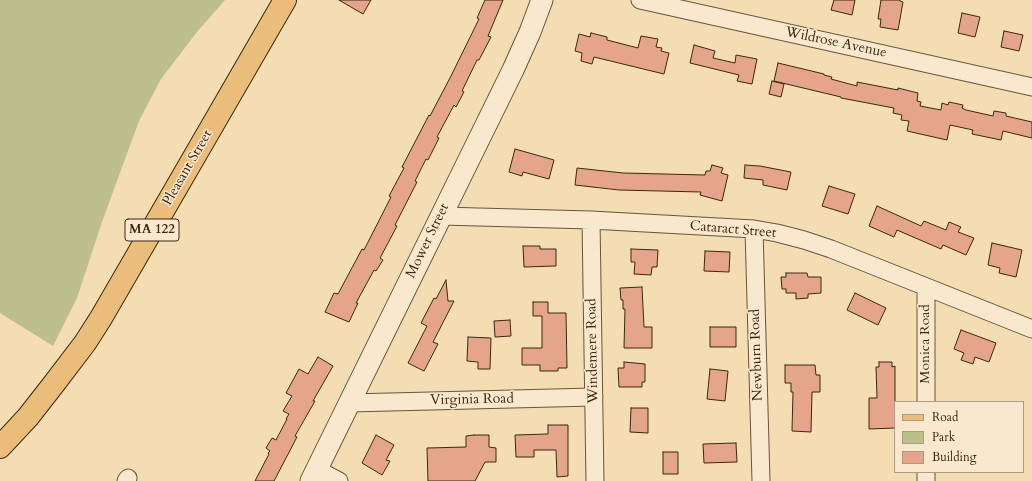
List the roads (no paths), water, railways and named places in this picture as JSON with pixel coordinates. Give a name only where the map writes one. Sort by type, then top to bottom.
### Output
[{"type":"main road","name":"Pleasant Street","points":[[0,447],[28,417],[85,343],[101,318],[285,0]]},
{"type":"street","name":"Mower Street","points":[[314,475],[519,57],[542,0]]},
{"type":"street","name":"Wildrose Avenue","points":[[640,0],[1032,87]]},
{"type":"street","name":"Cataract Street","points":[[441,216],[591,220],[754,229],[777,233],[818,244],[1032,329]]},
{"type":"street","name":"Windemere Road","points":[[591,220],[595,481]]},
{"type":"street","name":"Newburn Road","points":[[754,229],[761,481]]},
{"type":"street","name":"Monica Road","points":[[926,287],[926,401]]},
{"type":"street","name":"Virginia Road","points":[[349,403],[594,397]]},
{"type":"street","points":[[314,475],[339,481]]}]
